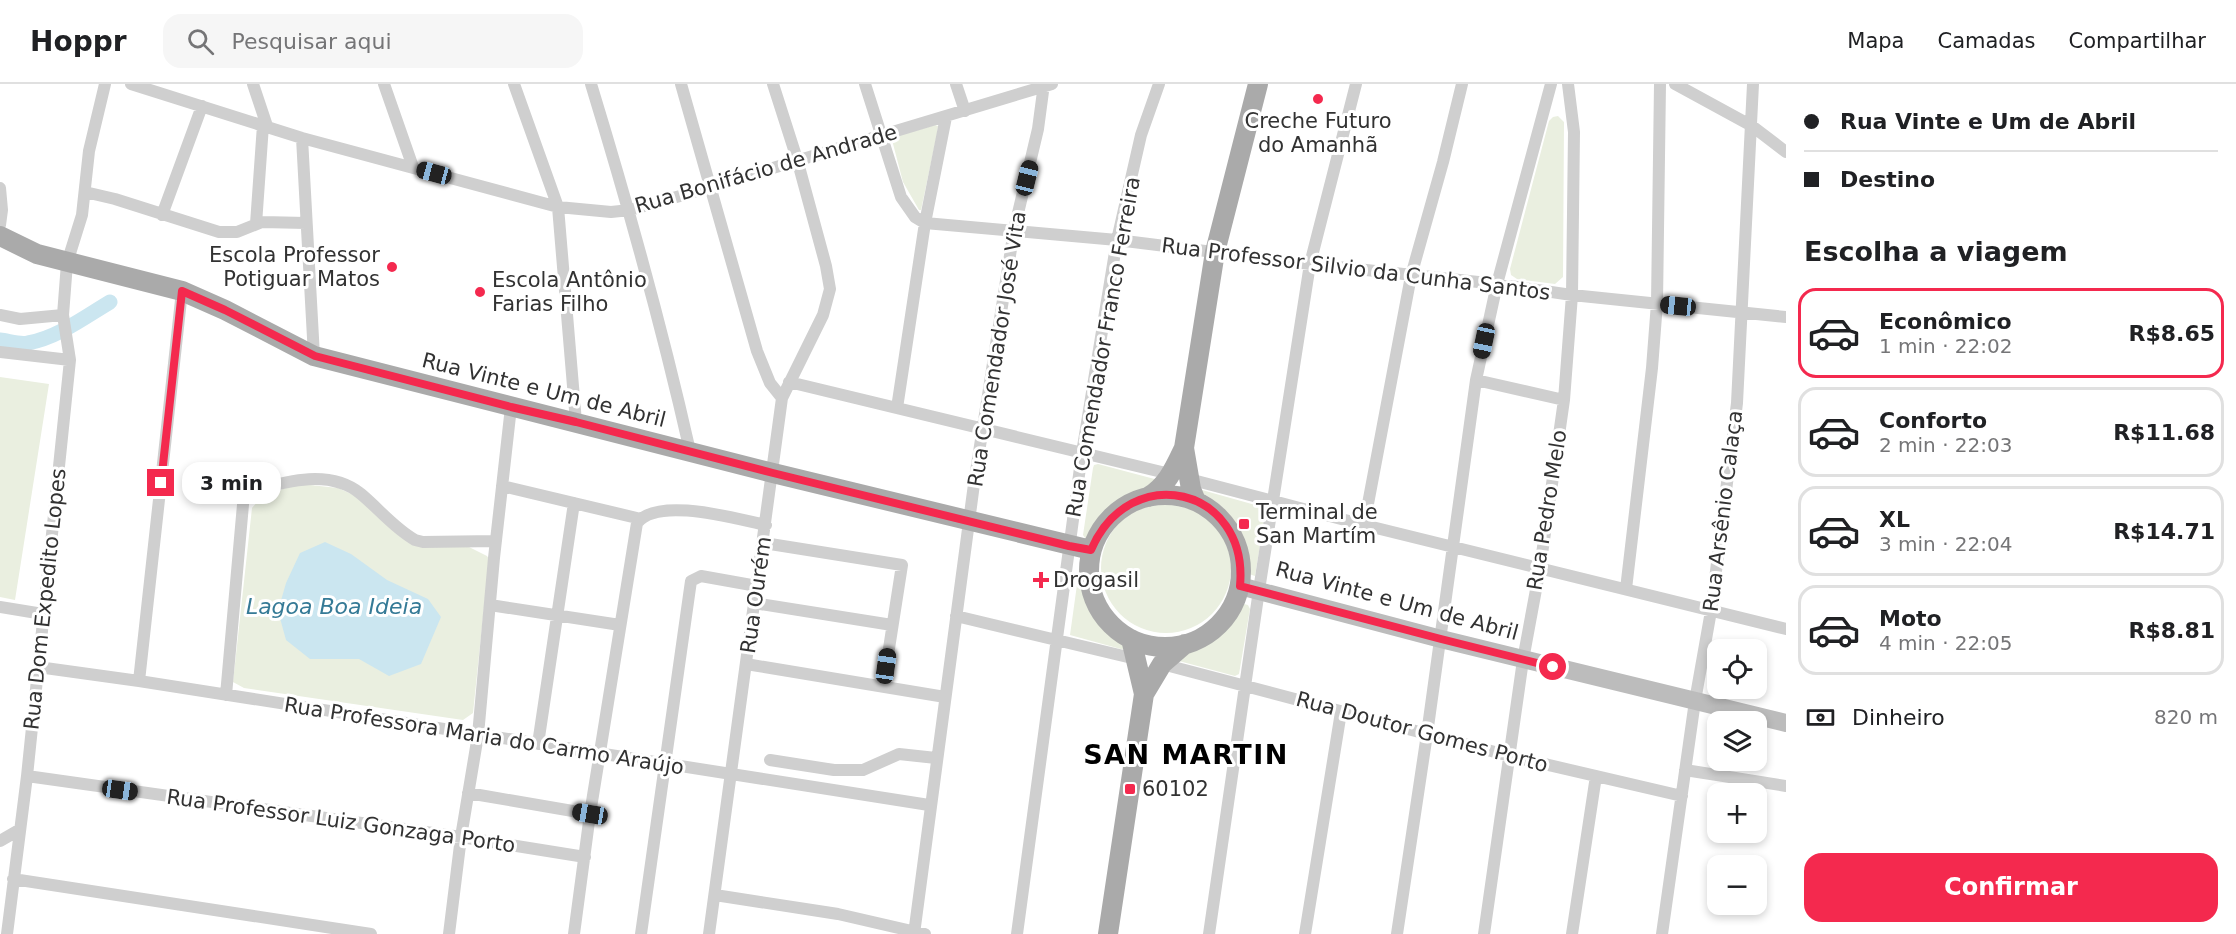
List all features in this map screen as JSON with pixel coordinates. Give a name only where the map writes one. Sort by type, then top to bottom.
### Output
[{"type":"main road","points":[[1196,501],[1180,477],[1184,448],[1215,252],[1258,84]]},
{"type":"main road","name":"Rua Vinte e Um de Abril","points":[[0,236],[37,254],[182,291],[225,310],[315,356],[773,473],[1091,550]]},
{"type":"main road","points":[[1148,497],[1173,495],[1196,501],[1211,510],[1224,522],[1233,536],[1250,588],[1235,602],[1215,629],[1185,644],[1157,646],[1131,639],[1110,623],[1095,602],[1090,585],[1089,567],[1091,550],[1108,520],[1122,508],[1148,497],[1180,477]]},
{"type":"main road","points":[[1108,934],[1144,694],[1131,639]]},
{"type":"main road","points":[[1144,694],[1162,664],[1185,644]]},
{"type":"street","name":"Rua Dom Expedito Lopes","points":[[7,934],[27,776],[70,360],[64,318],[68,263],[82,215],[89,151],[105,84]]},
{"type":"street","name":"Rua Bonifácio de Andrade","points":[[131,84],[302,138],[558,207],[611,212],[630,210],[1047,85]]},
{"type":"street","points":[[253,84],[265,126],[256,224]]},
{"type":"street","points":[[384,84],[413,168]]},
{"type":"street","points":[[514,84],[558,207],[576,422]]},
{"type":"street","points":[[591,84],[630,210],[690,451]]},
{"type":"street","points":[[681,84],[712,185],[760,359],[770,383],[782,398]]},
{"type":"street","name":"Rua Ourém","points":[[709,934],[782,398],[828,301],[830,289],[797,159],[773,84]]},
{"type":"street","points":[[864,84],[904,204],[915,217],[925,223]]},
{"type":"street","points":[[956,84],[965,111]]},
{"type":"street","name":"Rua Comendador Franco Ferreira","points":[[1017,934],[1082,453],[1117,240],[1141,135],[1159,84]]},
{"type":"street","points":[[1209,934],[1246,686],[1250,588],[1273,501],[1310,264],[1356,84]]},
{"type":"street","points":[[1364,525],[1411,276],[1462,84]]},
{"type":"street","points":[[1397,934],[1441,639],[1476,380],[1497,284],[1551,84]]},
{"type":"street","name":"Rua Pedro Melo","points":[[1484,934],[1523,660],[1540,568],[1564,400],[1572,295],[1574,132],[1568,84]]},
{"type":"street","points":[[1626,589],[1651,380],[1657,303],[1660,84]]},
{"type":"street","points":[[1675,84],[1752,126],[1786,152]]},
{"type":"street","name":"Rua Arsênio Calaça","points":[[1662,934],[1695,701],[1711,610],[1737,403],[1753,84]]},
{"type":"street","name":"Rua Comendador José Vita","points":[[918,933],[929,805],[982,429],[1014,230],[1034,151],[1047,85]]},
{"type":"street","points":[[162,215],[202,106]]},
{"type":"street","points":[[897,408],[925,223],[946,117]]},
{"type":"street","points":[[302,138],[315,356]]},
{"type":"street","points":[[0,188],[2,210],[0,225]]},
{"type":"street","points":[[86,192],[219,232],[237,232],[256,224],[274,221],[306,223]]},
{"type":"street","name":"Rua Professor Silvio da Cunha Santos","points":[[925,223],[1117,240],[1411,276],[1497,284],[1572,295],[1786,317]]},
{"type":"street","points":[[139,681],[182,291]]},
{"type":"street","points":[[0,315],[20,318],[64,318]]},
{"type":"street","points":[[0,352],[70,360]]},
{"type":"street","points":[[1476,380],[1564,400]]},
{"type":"street","points":[[789,382],[1180,477],[1786,629]]},
{"type":"street","points":[[449,934],[461,837],[478,735],[511,407]]},
{"type":"street","points":[[226,695],[246,471]]},
{"type":"street","points":[[244,493],[294,480],[332,482],[360,493],[415,540],[423,542],[496,541]]},
{"type":"street","points":[[502,486],[641,519],[656,512],[670,510],[766,525]]},
{"type":"street","points":[[538,744],[574,503]]},
{"type":"street","points":[[574,934],[590,814],[635,532],[641,519]]},
{"type":"street","points":[[764,543],[902,565],[883,687]]},
{"type":"street","points":[[641,934],[691,581],[701,576],[756,586]]},
{"type":"street","name":"Rua Vinte e Um de Abril","points":[[1250,588],[1523,660],[1786,723]]},
{"type":"street","points":[[754,603],[892,624]]},
{"type":"street","points":[[490,605],[620,625]]},
{"type":"street","points":[[0,607],[43,614]]},
{"type":"street","points":[[956,615],[1136,659]]},
{"type":"street","points":[[746,664],[945,697]]},
{"type":"street","name":"Rua Doutor Gomes Porto","points":[[1162,664],[1510,756],[1682,796]]},
{"type":"street","name":"Rua Professora Maria do Carmo Araújo","points":[[38,667],[929,805]]},
{"type":"street","points":[[1305,934],[1341,712]]},
{"type":"street","points":[[770,760],[834,771],[863,770],[899,754],[936,758]]},
{"type":"street","points":[[1685,770],[1786,786]]},
{"type":"street","name":"Rua Professor Luiz Gonzaga Porto","points":[[27,776],[461,837],[585,857]]},
{"type":"street","points":[[1572,934],[1596,776]]},
{"type":"street","points":[[468,793],[590,814]]},
{"type":"street","points":[[0,841],[19,830]]},
{"type":"street","points":[[13,879],[371,934]]},
{"type":"street","points":[[715,895],[838,914],[918,933]]},
{"type":"shaded area","points":[[1558,116],[1564,122],[1563,277],[1555,284],[1517,279],[1511,275],[1510,269],[1549,121]]},
{"type":"shaded area","points":[[938,126],[937,134],[921,210],[919,210],[903,182],[892,140],[894,137]]},
{"type":"shaded area","points":[[0,377],[49,384],[15,600],[0,597]]},
{"type":"shaded area","points":[[1098,464],[1162,481],[1127,494],[1120,499],[1102,516],[1085,538],[1083,535],[1093,468]]},
{"type":"shaded area","points":[[301,484],[338,488],[358,497],[401,535],[465,545],[487,556],[489,559],[473,713],[463,720],[244,688],[233,682],[252,508],[268,495]]},
{"type":"shaded area","points":[[1202,490],[1266,508],[1255,576],[1249,574],[1246,549],[1230,515],[1211,498],[1200,492]]},
{"type":"shaded area","points":[[1166,503],[1191,508],[1212,522],[1226,543],[1231,568],[1226,593],[1212,614],[1191,628],[1166,633],[1141,628],[1120,614],[1106,593],[1101,568],[1106,543],[1120,522],[1141,508]]},
{"type":"shaded area","points":[[1080,563],[1085,590],[1092,607],[1108,628],[1129,645],[1128,651],[1070,635]]},
{"type":"shaded area","points":[[1244,604],[1250,609],[1239,674],[1235,676],[1179,661],[1179,654],[1216,634]]},
{"type":"water","name":"Lagoa Boa Ideia","points":[[325,542],[351,554],[387,580],[428,599],[441,617],[421,664],[389,676],[359,659],[310,659],[286,640],[278,611],[286,583],[300,553]]},
{"type":"waterway","points":[[0,340],[22,344],[50,337],[110,302]]},
{"type":"place","name":"Creche Futuro do Amanhã","points":[[1318,99]]},
{"type":"place","name":"Escola Professor Potiguar Matos","points":[[392,267]]},
{"type":"place","name":"Escola Antônio Farias Filho","points":[[480,292]]},
{"type":"place","name":"Terminal de San Martím","points":[[1244,524]]},
{"type":"place","name":"Drogasil","points":[[1041,580]]},
{"type":"place","name":"60102","points":[[1130,789]]},
{"type":"district","name":"SAN MARTIN","points":[[1186,754]]},
{"type":"route","points":[[161,483],[182,291],[225,310],[315,356],[1069,546],[1091,550],[1108,520],[1134,501],[1148,497],[1173,495],[1196,501],[1211,510],[1224,522],[1233,536],[1242,569],[1240,586],[1553,667]]}]
